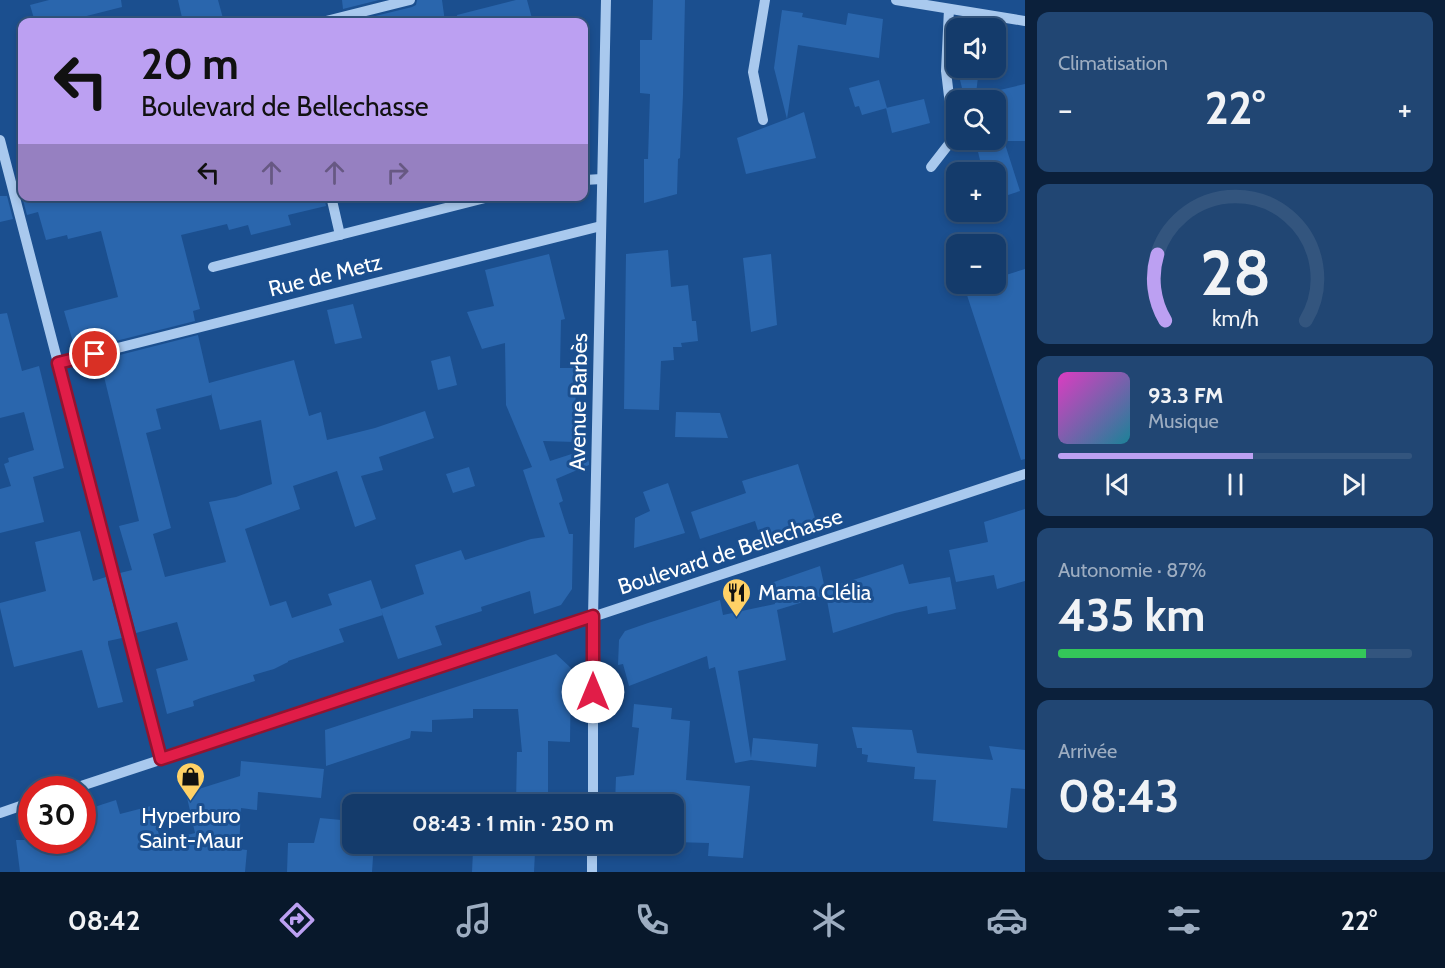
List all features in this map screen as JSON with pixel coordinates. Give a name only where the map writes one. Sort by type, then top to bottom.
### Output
[{"type":"street","points":[[338,18],[410,0]]},
{"type":"street","name":"Avenue Barbès","points":[[593,794],[593,616],[606,0]]},
{"type":"street","points":[[763,120],[753,72],[765,0]]},
{"type":"street","points":[[896,0],[1025,21]]},
{"type":"street","points":[[931,167],[951,140],[946,71],[949,9]]},
{"type":"street","points":[[0,140],[161,759]]},
{"type":"street","points":[[588,180],[602,179]]},
{"type":"street","points":[[332,201],[340,235]]},
{"type":"street","points":[[213,267],[473,201]]},
{"type":"street","name":"Rue de Metz","points":[[58,363],[601,226]]},
{"type":"street","name":"Boulevard de Bellechasse","points":[[96,781],[1025,474]]},
{"type":"street","points":[[0,813],[18,807]]},
{"type":"street","points":[[592,854],[592,872]]},
{"type":"building","points":[[49,0],[121,0],[122,7],[79,18],[34,18],[30,5]]},
{"type":"building","points":[[178,0],[218,0],[223,18],[182,18]]},
{"type":"building","points":[[342,0],[379,0],[343,9]]},
{"type":"building","points":[[417,0],[442,0],[444,18],[367,18],[412,7],[416,5]]},
{"type":"building","points":[[516,0],[527,0],[532,18],[457,18],[457,15]]},
{"type":"building","points":[[653,0],[685,0],[683,95],[677,194],[644,203],[644,159],[648,159],[650,94],[640,93],[640,40],[652,40]]},
{"type":"building","points":[[782,10],[803,13],[802,17],[846,25],[848,13],[883,19],[879,58],[798,45],[787,119],[774,68]]},
{"type":"building","points":[[960,78],[978,78],[976,90],[962,90]]},
{"type":"building","points":[[879,80],[887,108],[862,115],[859,106],[855,107],[849,88]]},
{"type":"building","points":[[1025,84],[1025,141],[1006,141],[1006,90],[1000,90]]},
{"type":"building","points":[[924,99],[930,123],[892,133],[886,108]]},
{"type":"building","points":[[804,112],[816,158],[746,174],[737,138]]},
{"type":"building","points":[[1006,147],[1020,191],[1006,196],[1006,162],[980,162],[978,150],[1006,150]]},
{"type":"building","points":[[0,196],[7,196],[13,219],[0,222]]},
{"type":"building","points":[[23,201],[325,201],[326,206],[288,215],[291,225],[251,235],[248,225],[229,230],[227,224],[181,235],[200,309],[193,311],[195,321],[96,346],[93,336],[73,342],[64,311],[118,297],[101,231],[68,239],[67,235],[46,240],[38,212],[27,215]]},
{"type":"building","points":[[668,250],[671,287],[688,285],[692,321],[696,321],[698,341],[681,343],[682,347],[673,347],[674,360],[661,361],[659,410],[624,409],[626,254]]},
{"type":"building","points":[[549,254],[565,319],[561,320],[560,368],[576,368],[575,442],[543,441],[550,461],[584,450],[589,462],[589,465],[556,479],[563,501],[559,503],[569,534],[573,534],[572,589],[561,605],[534,614],[530,591],[481,607],[482,611],[435,626],[442,645],[398,659],[383,615],[339,629],[344,642],[253,675],[255,681],[193,701],[194,706],[167,714],[156,669],[188,660],[177,622],[136,633],[120,573],[132,570],[119,526],[139,521],[100,360],[198,335],[209,383],[294,360],[309,416],[321,412],[327,440],[375,428],[425,411],[434,438],[379,457],[383,470],[361,476],[376,519],[355,527],[337,471],[293,486],[300,509],[245,529],[270,606],[286,601],[292,618],[332,605],[328,594],[371,580],[381,609],[424,594],[415,565],[461,550],[465,560],[531,539],[545,537],[523,470],[532,467],[506,405],[505,343],[482,349],[467,312],[494,306],[485,270]],"holes":[[[211,393],[220,430],[261,420],[272,484],[236,497],[209,502],[226,562],[165,577],[153,534],[171,528],[146,433],[161,429],[156,409],[211,395]]]},
{"type":"building","points":[[771,254],[777,325],[751,332],[743,258]]},
{"type":"building","points":[[1025,269],[1025,459],[1021,460],[967,294],[1006,294],[1006,275]]},
{"type":"building","points":[[353,304],[362,338],[335,344],[327,310]]},
{"type":"building","points":[[7,313],[22,371],[39,366],[64,468],[33,477],[44,522],[0,533],[0,489],[11,486],[4,464],[9,462],[8,458],[34,450],[24,412],[0,418],[0,314]]},
{"type":"building","points":[[450,356],[457,385],[438,390],[431,361]]},
{"type":"building","points":[[676,412],[720,413],[728,438],[675,437]]},
{"type":"building","points":[[798,464],[816,521],[761,540],[755,521],[700,539],[691,512],[746,493],[742,481]]},
{"type":"building","points":[[469,467],[475,486],[453,493],[446,474]]},
{"type":"building","points":[[668,483],[685,533],[634,548],[635,518],[650,511],[643,492]]},
{"type":"building","points":[[1025,509],[1025,581],[997,589],[994,575],[956,582],[949,550],[988,542],[984,522]]},
{"type":"building","points":[[80,531],[93,581],[106,577],[122,638],[108,641],[108,644],[123,702],[98,708],[82,650],[14,667],[0,608],[0,603],[46,591],[35,542]]},
{"type":"building","points":[[903,564],[909,584],[950,577],[956,609],[928,614],[927,606],[895,613],[833,633],[826,595],[777,610],[786,660],[738,671],[751,758],[753,738],[818,744],[816,767],[751,760],[735,763],[715,667],[709,669],[707,656],[629,686],[623,664],[618,665],[619,640],[625,631],[720,600],[723,615],[775,604],[771,583],[820,566],[825,589]]},
{"type":"building","points":[[556,654],[571,668],[570,742],[548,741],[548,794],[516,794],[517,752],[522,752],[518,709],[473,709],[473,718],[432,720],[432,732],[411,731],[410,738],[326,766],[325,730]]},
{"type":"building","points":[[634,704],[672,708],[671,719],[690,721],[686,780],[750,786],[743,858],[708,856],[709,843],[684,842],[684,794],[615,794],[616,777],[634,775],[639,728],[632,727]]},
{"type":"building","points":[[852,727],[912,730],[917,753],[993,760],[989,746],[1025,750],[1025,789],[1011,788],[1007,828],[933,821],[936,780],[914,779],[915,767],[867,762],[868,755],[862,754],[862,748],[857,748]]},
{"type":"building","points":[[241,761],[324,769],[321,798],[258,792],[257,810],[241,808],[239,849],[247,850],[245,872],[20,872],[16,840],[18,840],[18,854],[96,854],[96,806],[116,800],[120,814],[151,806],[161,842],[195,833],[186,793],[240,776]]},
{"type":"building","points":[[320,818],[342,820],[342,854],[373,854],[372,872],[287,872],[288,843],[314,843]]},
{"type":"building","points":[[473,854],[535,854],[534,872],[472,872]]},
{"type":"place","name":"Mama Clélia","points":[[737,618]]},
{"type":"place","name":"Hyperburo Saint-Maur","points":[[191,802]]},
{"type":"route","points":[[95,354],[58,363],[161,759],[593,616],[593,692]]}]
